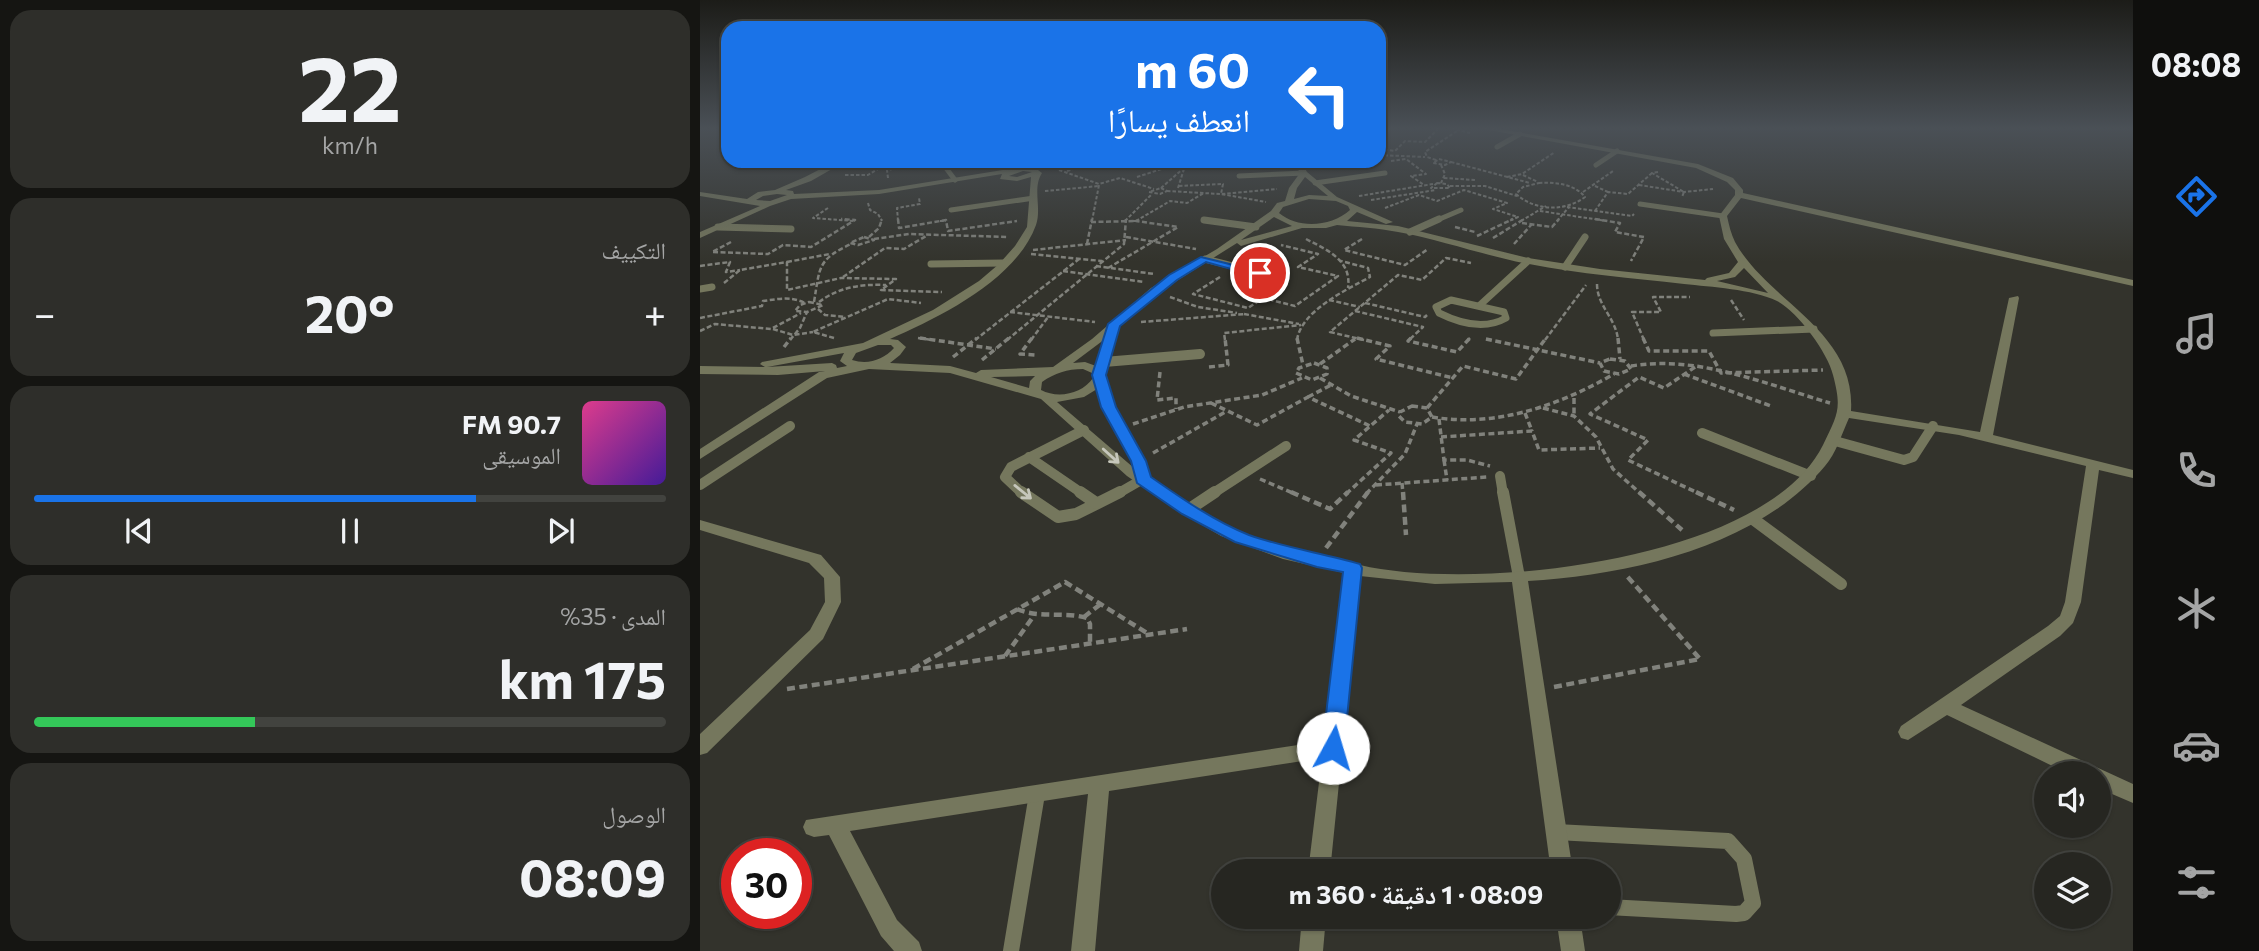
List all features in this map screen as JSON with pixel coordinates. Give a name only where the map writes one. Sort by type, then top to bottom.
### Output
[{"type":"street","points":[[729,221],[751,202],[752,198],[821,172]]},
{"type":"street","points":[[700,194],[769,192],[790,196],[879,192],[1018,172]]},
{"type":"street","points":[[1714,172],[1737,190],[2133,283]]},
{"type":"street","points":[[1409,232],[1353,207],[1304,173],[1281,206],[1256,227],[1159,287],[1072,359],[1034,386],[1113,459],[1188,510],[1241,538],[1317,561],[1435,578],[1519,577],[1617,564],[1698,543],[1770,509],[1811,476],[1835,441],[1845,411],[1839,370],[1827,346],[1814,329],[1744,262],[1726,235],[1723,216],[1737,190]]},
{"type":"street","points":[[1012,174],[1033,195]]},
{"type":"street","points":[[700,455],[824,375],[894,356],[899,346],[909,337],[1013,253],[1026,237],[1035,213],[1033,195],[1037,174],[1012,174],[922,186]]},
{"type":"street","points":[[700,235],[790,196],[808,179]]},
{"type":"street","points":[[718,195],[751,202],[776,202]]},
{"type":"street","points":[[1281,206],[1316,197],[1339,199]]},
{"type":"street","points":[[1281,206],[1284,221],[1306,225]]},
{"type":"street","points":[[1337,222],[1352,214],[1353,207]]},
{"type":"street","points":[[1218,252],[1288,229],[1337,222],[1409,232],[1473,250],[1528,261],[1744,288],[1785,301]]},
{"type":"street","points":[[1678,281],[1725,277],[1737,271],[1744,262]]},
{"type":"street","points":[[1986,437],[2014,298]]},
{"type":"street","points":[[860,365],[849,363],[845,358],[863,345],[947,306]]},
{"type":"street","points":[[704,370],[778,371],[860,365],[945,369],[1043,396],[1076,396],[1093,387],[1099,376],[1115,324]]},
{"type":"street","points":[[704,370],[802,359],[886,341],[945,369]]},
{"type":"street","points":[[966,373],[1054,370],[1084,366],[1092,368],[1099,376],[1119,429],[1139,461],[1143,479]]},
{"type":"street","points":[[1845,411],[1986,437],[2133,474]]},
{"type":"street","points":[[1908,732],[2054,631],[2067,619],[2073,602],[2093,464]]},
{"type":"street","points":[[700,525],[815,559],[832,577],[833,602],[817,634],[702,747]]},
{"type":"street","points":[[1320,859],[1353,568]]},
{"type":"street","points":[[1519,577],[1560,859]]},
{"type":"street","points":[[1945,706],[2062,761]]},
{"type":"street","points":[[910,951],[889,928],[824,826],[1333,748]]},
{"type":"street","points":[[1083,951],[1099,784]]},
{"type":"street","points":[[2111,784],[2133,794]]},
{"type":"street","points":[[1311,951],[1313,929]]},
{"type":"street","points":[[1570,929],[1573,951]]},
{"type":"lane","points":[[949,172],[955,180]]},
{"type":"lane","points":[[1239,176],[1304,173]]},
{"type":"lane","points":[[1315,183],[1385,173]]},
{"type":"lane","points":[[951,210],[1033,195]]},
{"type":"lane","points":[[1640,204],[1723,216]]},
{"type":"lane","points":[[1409,232],[1461,210]]},
{"type":"lane","points":[[1204,220],[1256,227]]},
{"type":"lane","points":[[718,227],[791,229]]},
{"type":"lane","points":[[1565,267],[1585,237]]},
{"type":"lane","points":[[1205,259],[1260,273]]},
{"type":"lane","points":[[1480,305],[1528,261]]},
{"type":"lane","points":[[931,264],[1003,263]]},
{"type":"lane","points":[[700,289],[712,287]]},
{"type":"lane","points":[[1451,300],[1501,310],[1506,315],[1500,323],[1482,324],[1444,316],[1436,307],[1451,300]]},
{"type":"lane","points":[[1713,332],[1814,329]]},
{"type":"lane","points":[[1104,362],[1200,354]]},
{"type":"lane","points":[[700,485],[790,426]]},
{"type":"lane","points":[[1835,441],[1890,459],[1904,460],[1913,457],[1933,426]]},
{"type":"lane","points":[[1084,430],[1011,467],[1005,477],[1050,514],[1061,518],[1069,517],[1143,479]]},
{"type":"lane","points":[[1702,433],[1811,476]]},
{"type":"lane","points":[[1188,510],[1286,446]]},
{"type":"lane","points":[[1029,457],[1096,503]]},
{"type":"lane","points":[[1500,477],[1519,577]]},
{"type":"lane","points":[[1752,519],[1840,584]]},
{"type":"lane","points":[[1012,951],[1037,794]]},
{"type":"lane","points":[[1556,832],[1728,841],[1740,849],[1743,855],[1753,903],[1744,913],[1621,908]]},
{"type":"path","points":[[818,174],[868,175],[872,172]]},
{"type":"path","points":[[887,172],[888,179]]},
{"type":"path","points":[[1066,172],[1099,185]]},
{"type":"path","points":[[1128,180],[1151,172]]},
{"type":"path","points":[[1152,194],[1149,191],[1161,188],[1179,172]]},
{"type":"path","points":[[1177,191],[1183,172]]},
{"type":"path","points":[[1424,172],[1426,174],[1411,176],[1424,186]]},
{"type":"path","points":[[1441,183],[1444,178],[1443,172]]},
{"type":"path","points":[[1486,172],[1533,184]]},
{"type":"path","points":[[1595,186],[1608,192],[1628,194],[1652,173],[1684,192]]},
{"type":"path","points":[[1501,177],[1522,174],[1540,183]]},
{"type":"path","points":[[1033,195],[1099,185],[1120,178],[1154,189]]},
{"type":"path","points":[[1444,178],[1476,179],[1474,186]]},
{"type":"path","points":[[1339,199],[1441,183],[1450,186],[1492,188],[1546,206],[1632,216],[1640,204]]},
{"type":"path","points":[[1517,196],[1518,189],[1540,183],[1569,185],[1585,194],[1580,202],[1561,206]]},
{"type":"path","points":[[1179,186],[1223,184],[1221,194]]},
{"type":"path","points":[[1433,184],[1430,187],[1436,190]]},
{"type":"path","points":[[1087,244],[1099,185]]},
{"type":"path","points":[[1639,185],[1684,192],[1737,190]]},
{"type":"path","points":[[1353,207],[1446,190],[1450,186]]},
{"type":"path","points":[[1161,188],[1167,191]]},
{"type":"path","points":[[1221,194],[1293,188]]},
{"type":"path","points":[[966,373],[1087,274],[1126,238],[1125,220],[1152,194],[1177,191],[1221,194],[1281,206]]},
{"type":"path","points":[[869,237],[881,224],[881,217],[867,207],[879,192]]},
{"type":"path","points":[[1595,211],[1608,192]]},
{"type":"path","points":[[1678,209],[1684,192]]},
{"type":"path","points":[[1136,221],[1170,201],[1187,203],[1204,193]]},
{"type":"path","points":[[1473,250],[1522,223],[1546,206]]},
{"type":"path","points":[[1522,223],[1552,228],[1569,207]]},
{"type":"path","points":[[1540,211],[1620,223],[1615,233],[1644,237],[1632,261],[1620,260]]},
{"type":"path","points":[[1091,222],[1125,220],[1178,228],[1108,268]]},
{"type":"path","points":[[1435,221],[1494,237]]},
{"type":"path","points":[[1503,256],[1532,224]]},
{"type":"path","points":[[1288,229],[1341,261],[1363,265],[1371,274],[1367,280],[1329,300],[1301,325],[1297,338],[1303,365]]},
{"type":"path","points":[[851,244],[868,244],[874,239],[898,235],[1026,237]]},
{"type":"path","points":[[1368,235],[1343,250],[1405,265],[1429,249],[1417,247]]},
{"type":"path","points":[[841,278],[885,248],[904,249],[926,236]]},
{"type":"path","points":[[736,253],[726,272],[831,254],[855,240],[869,237],[874,239]]},
{"type":"path","points":[[1013,253],[1126,238],[1218,252]]},
{"type":"path","points":[[1013,253],[1102,261]]},
{"type":"path","points":[[816,302],[817,270],[831,254]]},
{"type":"path","points":[[945,369],[968,345],[1079,259]]},
{"type":"path","points":[[1341,261],[1350,274],[1348,288]]},
{"type":"path","points":[[700,266],[730,262]]},
{"type":"path","points":[[787,262],[788,290],[841,278],[896,279],[881,290],[967,292]]},
{"type":"path","points":[[1096,266],[1173,277]]},
{"type":"path","points":[[712,287],[730,279],[740,270]]},
{"type":"path","points":[[1063,271],[1159,287],[1198,307],[1301,325]]},
{"type":"path","points":[[1600,272],[1597,298],[1617,328],[1620,359]]},
{"type":"path","points":[[801,313],[795,309],[846,288],[866,284],[888,285]]},
{"type":"path","points":[[1691,297],[1653,297],[1661,312],[1633,312],[1649,351],[1709,351],[1721,373]]},
{"type":"path","points":[[1728,297],[1752,331]]},
{"type":"path","points":[[700,318],[762,306],[763,301],[775,299],[798,299],[805,303]]},
{"type":"path","points":[[700,331],[715,324],[771,329],[793,335],[814,332],[888,299],[947,306]]},
{"type":"path","points":[[1329,300],[1360,307]]},
{"type":"path","points":[[771,329],[823,305],[816,302]]},
{"type":"path","points":[[1365,303],[1424,317],[1436,307]]},
{"type":"path","points":[[818,309],[825,315],[847,318]]},
{"type":"path","points":[[1355,311],[1423,327],[1408,341],[1457,352],[1482,324]]},
{"type":"path","points":[[802,359],[784,351],[784,344],[807,312]]},
{"type":"path","points":[[715,315],[715,324]]},
{"type":"path","points":[[1048,317],[1020,354],[1072,359]]},
{"type":"path","points":[[814,332],[863,345]]},
{"type":"path","points":[[1472,336],[1600,363]]},
{"type":"path","points":[[909,337],[996,349]]},
{"type":"path","points":[[1302,378],[1297,370],[1303,365],[1320,364],[1356,338]]},
{"type":"path","points":[[1600,363],[1605,359],[1620,359],[1631,366],[1658,362],[1695,367],[1845,411]]},
{"type":"path","points":[[1600,363],[1604,371],[1614,374],[1625,373],[1631,366]]},
{"type":"path","points":[[1320,364],[1329,371],[1320,378]]},
{"type":"path","points":[[1695,367],[1664,388],[1640,377],[1590,414],[1648,440],[1628,460],[1752,519]]},
{"type":"path","points":[[1721,373],[1839,370]]},
{"type":"path","points":[[1400,412],[1399,416],[1405,422],[1416,424],[1432,417],[1439,419],[1525,413],[1574,398],[1614,374]]},
{"type":"path","points":[[1684,374],[1771,406]]},
{"type":"path","points":[[1119,429],[1176,409],[1266,394],[1283,389],[1302,378],[1320,378],[1389,410],[1400,412],[1412,406],[1427,408]]},
{"type":"path","points":[[1427,408],[1453,378]]},
{"type":"path","points":[[1209,402],[1256,425],[1331,385]]},
{"type":"path","points":[[1308,397],[1370,426]]},
{"type":"path","points":[[1574,398],[1574,416]]},
{"type":"path","points":[[1427,408],[1432,417]]},
{"type":"path","points":[[1543,408],[1574,416],[1596,437],[1612,469],[1698,543]]},
{"type":"path","points":[[1245,473],[1330,509],[1391,453],[1354,440],[1389,410]]},
{"type":"path","points":[[1139,461],[1227,411]]},
{"type":"path","points":[[1525,413],[1539,450],[1600,448]]},
{"type":"path","points":[[1439,419],[1447,480]]},
{"type":"path","points":[[1317,561],[1359,501],[1405,454],[1416,424]]},
{"type":"path","points":[[1441,437],[1532,431]]},
{"type":"path","points":[[1444,460],[1479,462],[1489,466],[1500,477]]},
{"type":"path","points":[[1376,485],[1500,477]]},
{"type":"path","points":[[1402,483],[1406,535]]},
{"type":"path","points":[[1536,691],[1700,659],[1617,564]]},
{"type":"path","points":[[911,670],[1065,582],[1149,634]]},
{"type":"path","points":[[1084,617],[1102,603]]},
{"type":"path","points":[[1017,609],[1033,617],[1074,614],[1084,617],[1090,624],[1090,643]]},
{"type":"path","points":[[1004,656],[1033,617]]},
{"type":"path","points":[[758,693],[1187,629]]},
{"type":"route","points":[[1260,273],[1205,259],[1173,277],[1115,324],[1099,375],[1108,407],[1139,461],[1143,479],[1188,510],[1241,538],[1317,561],[1353,568],[1333,748]]}]
